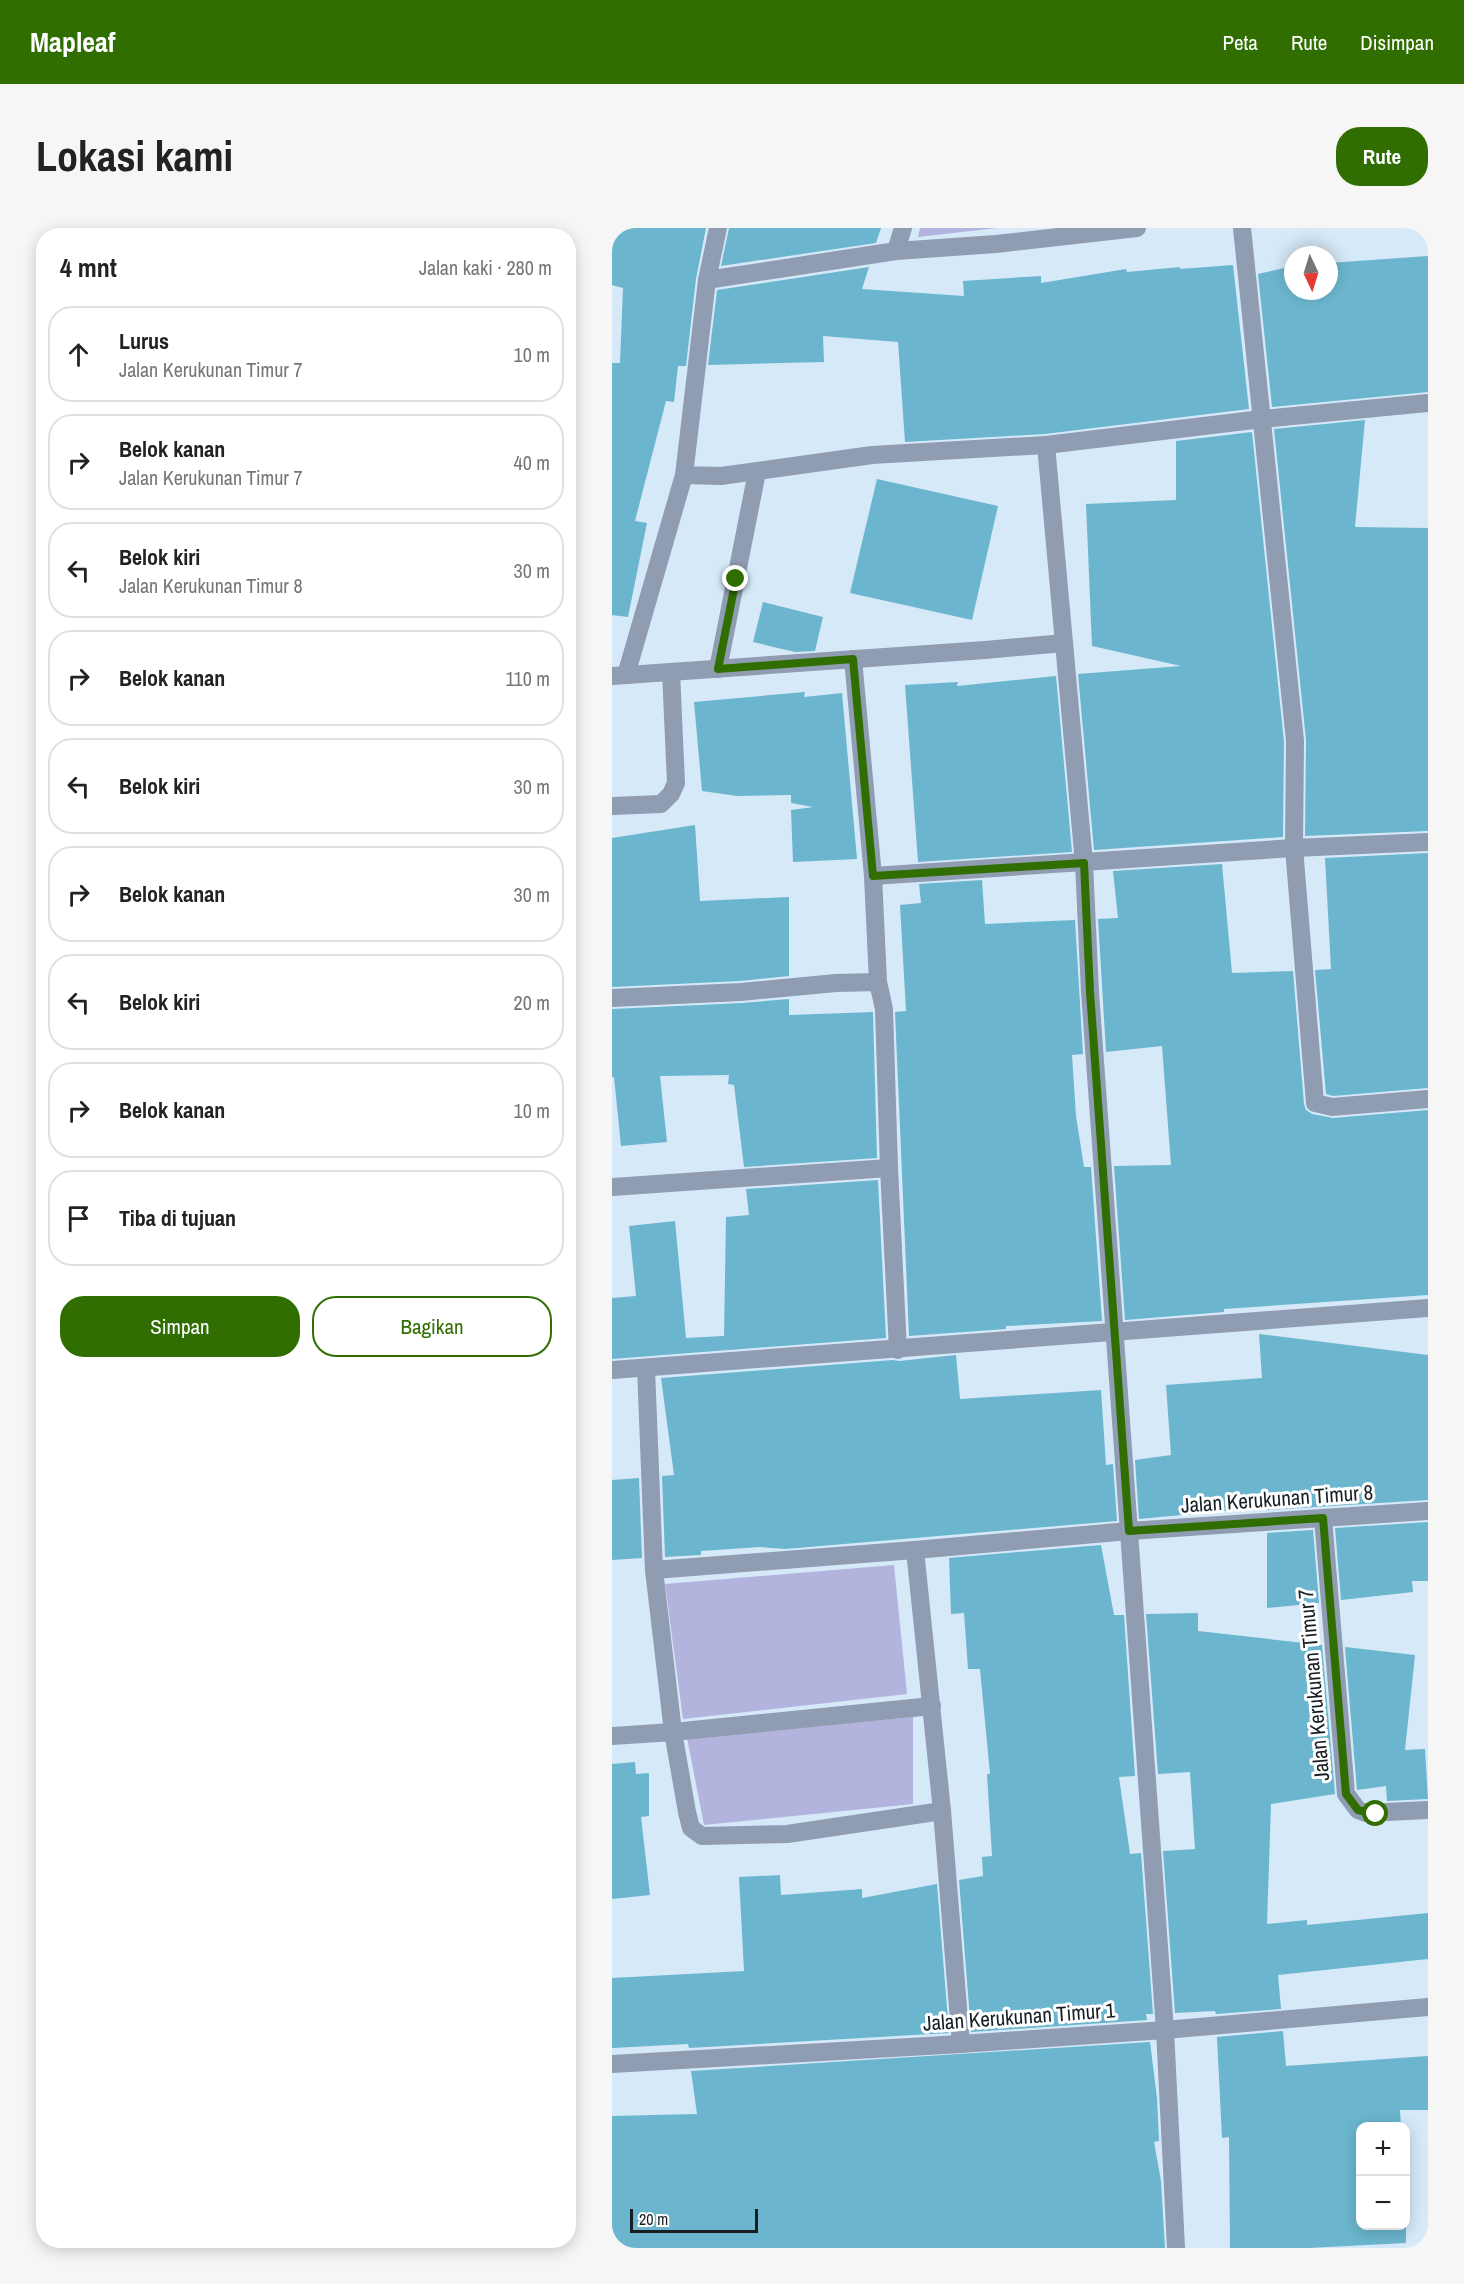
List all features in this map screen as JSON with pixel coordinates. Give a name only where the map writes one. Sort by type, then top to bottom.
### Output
[{"type":"street","points":[[718,228],[707,280],[684,475],[619,676],[1064,643]]},
{"type":"street","points":[[896,251],[903,228]]},
{"type":"street","points":[[707,280],[896,251],[996,244],[1137,228]]},
{"type":"street","points":[[1242,228],[1295,741],[1294,848],[1315,1103],[1332,1107],[1428,1099]]},
{"type":"street","points":[[684,475],[721,476],[872,455],[1046,445],[1262,419],[1428,403]]},
{"type":"street","points":[[1046,445],[1084,863],[1090,992],[1166,2030],[1176,2248]]},
{"type":"street","points":[[718,669],[757,472]]},
{"type":"street","points":[[853,659],[873,876],[878,982],[884,1010],[898,1350]]},
{"type":"street","points":[[612,806],[661,804],[671,794],[676,783],[671,672]]},
{"type":"street","points":[[873,876],[1294,848],[1428,842]]},
{"type":"street","points":[[612,998],[878,982]]},
{"type":"street","points":[[612,1187],[889,1168]]},
{"type":"street","points":[[612,1370],[1428,1308]]},
{"type":"street","points":[[646,1368],[654,1570],[673,1732],[692,1828],[702,1836],[787,1834],[942,1811]]},
{"type":"street","name":"Jalan Kerukunan Timur 8","points":[[654,1570],[1129,1531],[1428,1511]]},
{"type":"street","name":"Jalan Kerukunan Timur 7","points":[[1323,1518],[1346,1794],[1358,1810],[1366,1813],[1428,1810]]},
{"type":"street","points":[[915,1550],[942,1811],[961,2044]]},
{"type":"street","points":[[612,1736],[932,1707]]},
{"type":"street","name":"Jalan Kerukunan Timur 1","points":[[612,2064],[1166,2030],[1428,2007]]},
{"type":"shaded area","points":[[920,228],[997,228],[918,237]]},
{"type":"shaded area","points":[[894,1565],[907,1694],[683,1719],[665,1584]]},
{"type":"shaded area","points":[[913,1717],[913,1804],[704,1825],[687,1738]]},
{"type":"building","points":[[612,228],[706,228],[696,279],[686,366],[678,366],[674,402],[666,401],[635,521],[647,523],[628,617],[612,615],[612,363],[620,363],[623,288],[612,285]]},
{"type":"building","points":[[729,228],[881,228],[876,243],[721,266]]},
{"type":"building","points":[[1428,256],[1428,392],[1272,407],[1258,274],[1284,268],[1284,300],[1338,300],[1338,262]]},
{"type":"building","points":[[1233,265],[1249,409],[1045,434],[905,442],[898,342],[823,336],[824,362],[708,365],[717,290],[869,267],[862,289],[964,296],[963,281],[1041,276],[1041,283],[1126,269],[1127,272]]},
{"type":"building","points":[[1365,420],[1355,527],[1428,528],[1428,831],[1305,836],[1306,740],[1274,429]]},
{"type":"building","points":[[1252,432],[1284,742],[1283,837],[1094,850],[1078,674],[1181,666],[1092,646],[1086,504],[1176,500],[1176,441]]},
{"type":"building","points":[[877,479],[998,506],[972,620],[850,593]]},
{"type":"building","points":[[763,602],[823,617],[815,651],[795,652],[753,642]]},
{"type":"building","points":[[1056,676],[1072,852],[918,862],[905,685],[958,682],[957,686]]},
{"type":"building","points":[[805,692],[804,697],[842,693],[857,859],[793,862],[791,810],[813,807],[791,803],[791,795],[737,796],[702,791],[694,702]]},
{"type":"building","points":[[695,825],[700,901],[789,897],[789,976],[740,981],[612,987],[612,838]]},
{"type":"building","points":[[1428,853],[1428,1088],[1333,1096],[1326,1094],[1315,970],[1331,969],[1325,858]]},
{"type":"building","points":[[1222,864],[1232,973],[1293,971],[1306,1110],[1312,1114],[1333,1118],[1428,1110],[1428,1295],[1224,1309],[1224,1312],[1125,1320],[1114,1166],[1171,1165],[1162,1046],[1106,1052],[1098,919],[1118,918],[1113,871]]},
{"type":"building","points":[[982,880],[985,924],[1075,920],[1083,1054],[1072,1055],[1076,1116],[1084,1167],[1091,1167],[1102,1321],[1006,1326],[1006,1329],[909,1336],[895,1012],[906,1011],[900,905],[921,903],[919,884]]},
{"type":"building","points":[[789,999],[789,1015],[873,1012],[877,1158],[744,1167],[734,1085],[728,1084],[729,1075],[660,1076],[667,1142],[621,1146],[614,1077],[612,1077],[612,1009]]},
{"type":"building","points":[[878,1180],[886,1338],[612,1359],[612,1298],[636,1296],[629,1226],[675,1221],[686,1338],[724,1336],[726,1217],[749,1215],[746,1189]]},
{"type":"building","points":[[1259,1334],[1428,1355],[1428,1500],[1267,1510],[1267,1507],[1139,1519],[1135,1460],[1171,1455],[1166,1385],[1262,1378]]},
{"type":"building","points":[[956,1355],[960,1399],[1101,1390],[1106,1465],[1113,1464],[1117,1521],[785,1549],[760,1547],[701,1551],[701,1555],[665,1557],[662,1476],[674,1475],[661,1378]]},
{"type":"building","points":[[639,1478],[642,1558],[612,1560],[612,1480]]},
{"type":"building","points":[[1428,1522],[1428,1581],[1412,1581],[1413,1592],[1341,1600],[1335,1528]]},
{"type":"building","points":[[1313,1530],[1319,1603],[1267,1608],[1267,1533]]},
{"type":"building","points":[[1101,1545],[1114,1615],[1124,1615],[1135,1776],[1119,1777],[1130,1854],[1141,1853],[1153,2014],[1146,2014],[1147,2020],[971,2032],[959,1880],[983,1876],[982,1857],[992,1856],[987,1774],[990,1774],[980,1669],[968,1669],[964,1613],[951,1614],[949,1558]]},
{"type":"building","points":[[1198,1613],[1198,1631],[1322,1645],[1335,1794],[1271,1804],[1267,1924],[1307,1920],[1307,1925],[1428,1913],[1428,1959],[1278,1975],[1281,2009],[1216,2014],[1215,2011],[1175,2013],[1163,1851],[1195,1849],[1190,1772],[1158,1774],[1146,1614]]},
{"type":"building","points":[[1345,1647],[1415,1655],[1405,1750],[1425,1749],[1428,1799],[1387,1801],[1386,1786],[1357,1790]]},
{"type":"building","points":[[635,1762],[636,1774],[649,1773],[649,1816],[641,1817],[650,1895],[612,1899],[612,1764]]},
{"type":"building","points":[[780,1875],[781,1895],[862,1889],[862,1898],[937,1884],[949,2033],[689,2048],[688,2044],[612,2048],[612,1978],[744,1971],[739,1877]]},
{"type":"building","points":[[1283,2031],[1286,2066],[1428,2056],[1428,2110],[1400,2110],[1401,2122],[1356,2122],[1356,2230],[1406,2230],[1406,2243],[1308,2248],[1230,2248],[1229,2137],[1222,2138],[1217,2037]]},
{"type":"building","points":[[1150,2042],[1157,2098],[1159,2141],[1154,2142],[1161,2181],[1165,2248],[612,2248],[612,2116],[697,2114],[691,2071]]},
{"type":"route","points":[[736,579],[718,669],[853,659],[873,876],[1084,863],[1090,992],[1129,1531],[1323,1518],[1346,1794],[1358,1810],[1376,1814]]}]
